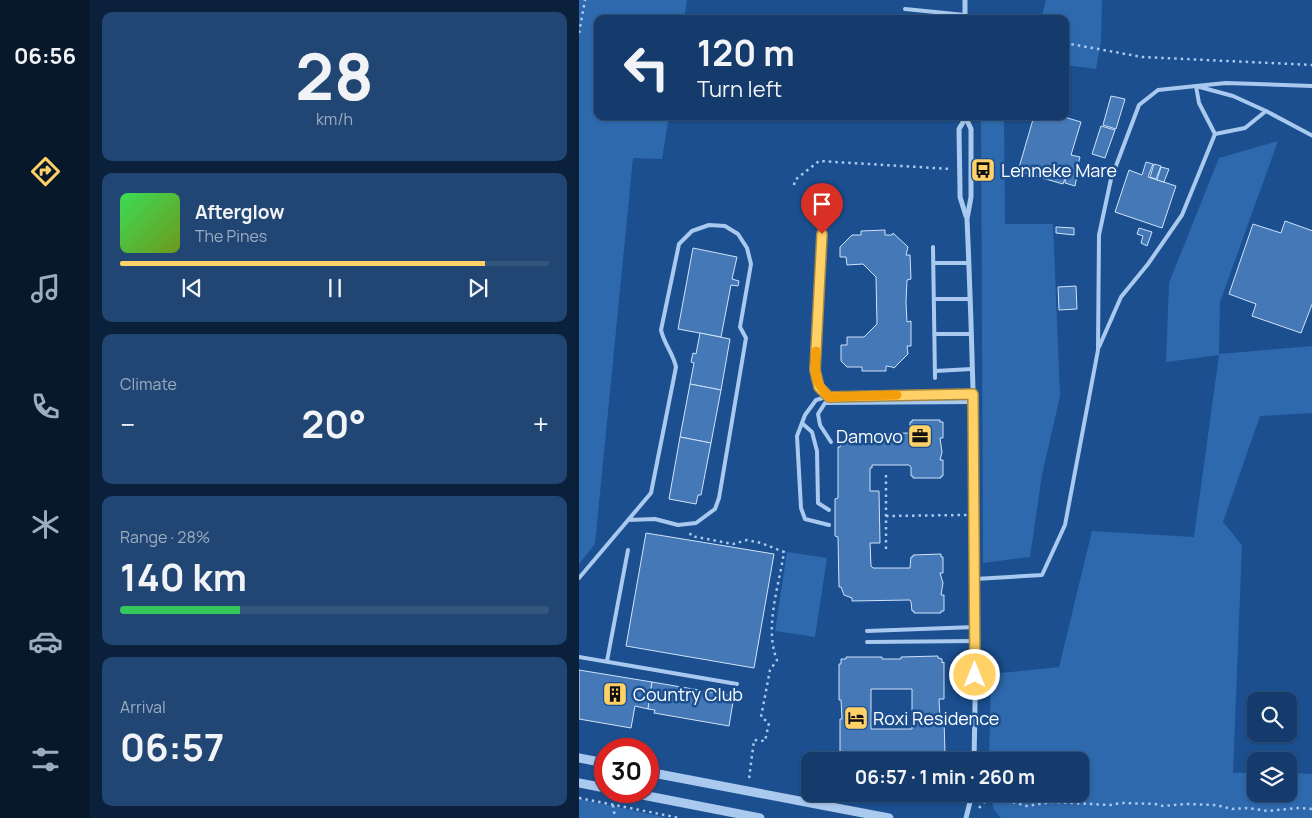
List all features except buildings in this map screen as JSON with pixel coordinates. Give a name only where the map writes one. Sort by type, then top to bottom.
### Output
[{"type":"street","points":[[965,0],[965,15]]},
{"type":"street","points":[[964,120],[959,129],[960,197],[967,219]]},
{"type":"street","points":[[966,120],[971,129],[971,197],[967,219],[973,394],[974,752]]},
{"type":"street","points":[[579,758],[594,761]]},
{"type":"street","points":[[659,774],[889,818]]},
{"type":"street","points":[[579,783],[594,786]]},
{"type":"street","points":[[659,798],[760,818]]},
{"type":"street","points":[[966,818],[970,802]]},
{"type":"lane","points":[[905,8],[952,15]]},
{"type":"lane","points":[[975,579],[1042,575],[1065,525],[1098,350],[1099,236],[1111,179],[1139,106],[1158,90],[1226,83],[1312,86]]},
{"type":"lane","points":[[1197,86],[1233,96],[1266,111],[1312,136]]},
{"type":"lane","points":[[1098,350],[1121,297],[1148,264],[1182,215],[1215,134],[1199,103],[1197,86]]},
{"type":"lane","points":[[1215,134],[1245,128],[1266,111]]},
{"type":"lane","points":[[579,578],[651,493],[676,367],[673,355],[663,342],[661,330],[679,244],[692,231],[709,225],[725,226],[738,234],[747,248],[751,264],[740,327],[747,338],[719,498],[715,509],[696,523],[678,525],[655,519],[629,520]]},
{"type":"lane","points":[[822,234],[815,370],[819,387],[838,403]]},
{"type":"lane","points":[[933,247],[935,378]]},
{"type":"lane","points":[[934,263],[969,263]]},
{"type":"lane","points":[[934,299],[970,299]]},
{"type":"lane","points":[[935,334],[971,334]]},
{"type":"lane","points":[[935,371],[972,369]]},
{"type":"lane","points":[[829,525],[805,519],[801,508],[797,436],[805,415],[816,400],[829,397],[973,394]]},
{"type":"lane","points":[[831,442],[820,426],[818,414],[825,403],[973,402]]},
{"type":"lane","points":[[803,424],[812,432],[817,451],[818,503],[829,510]]},
{"type":"lane","points":[[607,661],[628,550]]},
{"type":"lane","points":[[867,631],[975,627]]},
{"type":"lane","points":[[867,642],[975,641]]},
{"type":"lane","points":[[579,657],[737,684]]},
{"type":"path","points":[[579,33],[585,0]]},
{"type":"path","points":[[1069,44],[1142,57],[1312,65]]},
{"type":"path","points":[[794,185],[795,180],[819,161],[960,169]]},
{"type":"path","points":[[886,475],[886,553]]},
{"type":"path","points":[[886,516],[974,515]]},
{"type":"path","points":[[691,536],[733,544],[747,540],[785,552],[771,631],[773,650],[777,660],[771,670],[761,717],[769,723],[765,741],[754,740],[748,791]]},
{"type":"path","points":[[579,798],[680,818]]},
{"type":"path","points":[[1012,802],[1027,806],[1037,806],[1052,802],[1101,805],[1121,803],[1163,806],[1186,804],[1216,805],[1232,809],[1248,808],[1268,811],[1298,808],[1312,809]]},
{"type":"path","points":[[613,804],[615,818]]},
{"type":"shaded area","points":[[579,0],[687,0],[685,15],[594,15],[594,120],[668,120],[662,159],[633,158],[595,544],[579,564]]},
{"type":"shaded area","points":[[1046,0],[1102,0],[1101,41],[1096,69],[1069,66],[1069,15],[1042,15]]},
{"type":"shaded area","points":[[981,120],[1004,120],[1005,224],[1053,224],[1060,396],[1042,475],[1030,557],[983,563]]},
{"type":"shaded area","points":[[1278,141],[1220,302],[1219,354],[1312,346],[1312,413],[1260,416],[1223,522],[1242,545],[1233,773],[1247,773],[1247,802],[1297,802],[1297,773],[1312,774],[1312,818],[1001,818],[994,810],[992,802],[1089,802],[1089,752],[989,752],[991,674],[1059,667],[1092,531],[1194,537],[1219,355],[1166,362],[1169,283],[1219,158]]},
{"type":"shaded area","points":[[787,552],[827,558],[815,637],[775,631]]},
{"type":"shaded area","points":[[579,799],[668,818],[579,818]]},
{"type":"slow traffic","points":[[816,351],[815,370],[819,387],[829,397],[833,395],[897,395]]},
{"type":"place","name":"Lenneke Mare","points":[[983,170]]},
{"type":"place","name":"Damovo","points":[[920,436]]},
{"type":"place","name":"Country Club","points":[[615,694]]},
{"type":"place","name":"Roxi Residence","points":[[856,718]]},
{"type":"route","points":[[822,234],[815,370],[819,387],[829,397],[833,395],[973,394],[975,675]]}]
